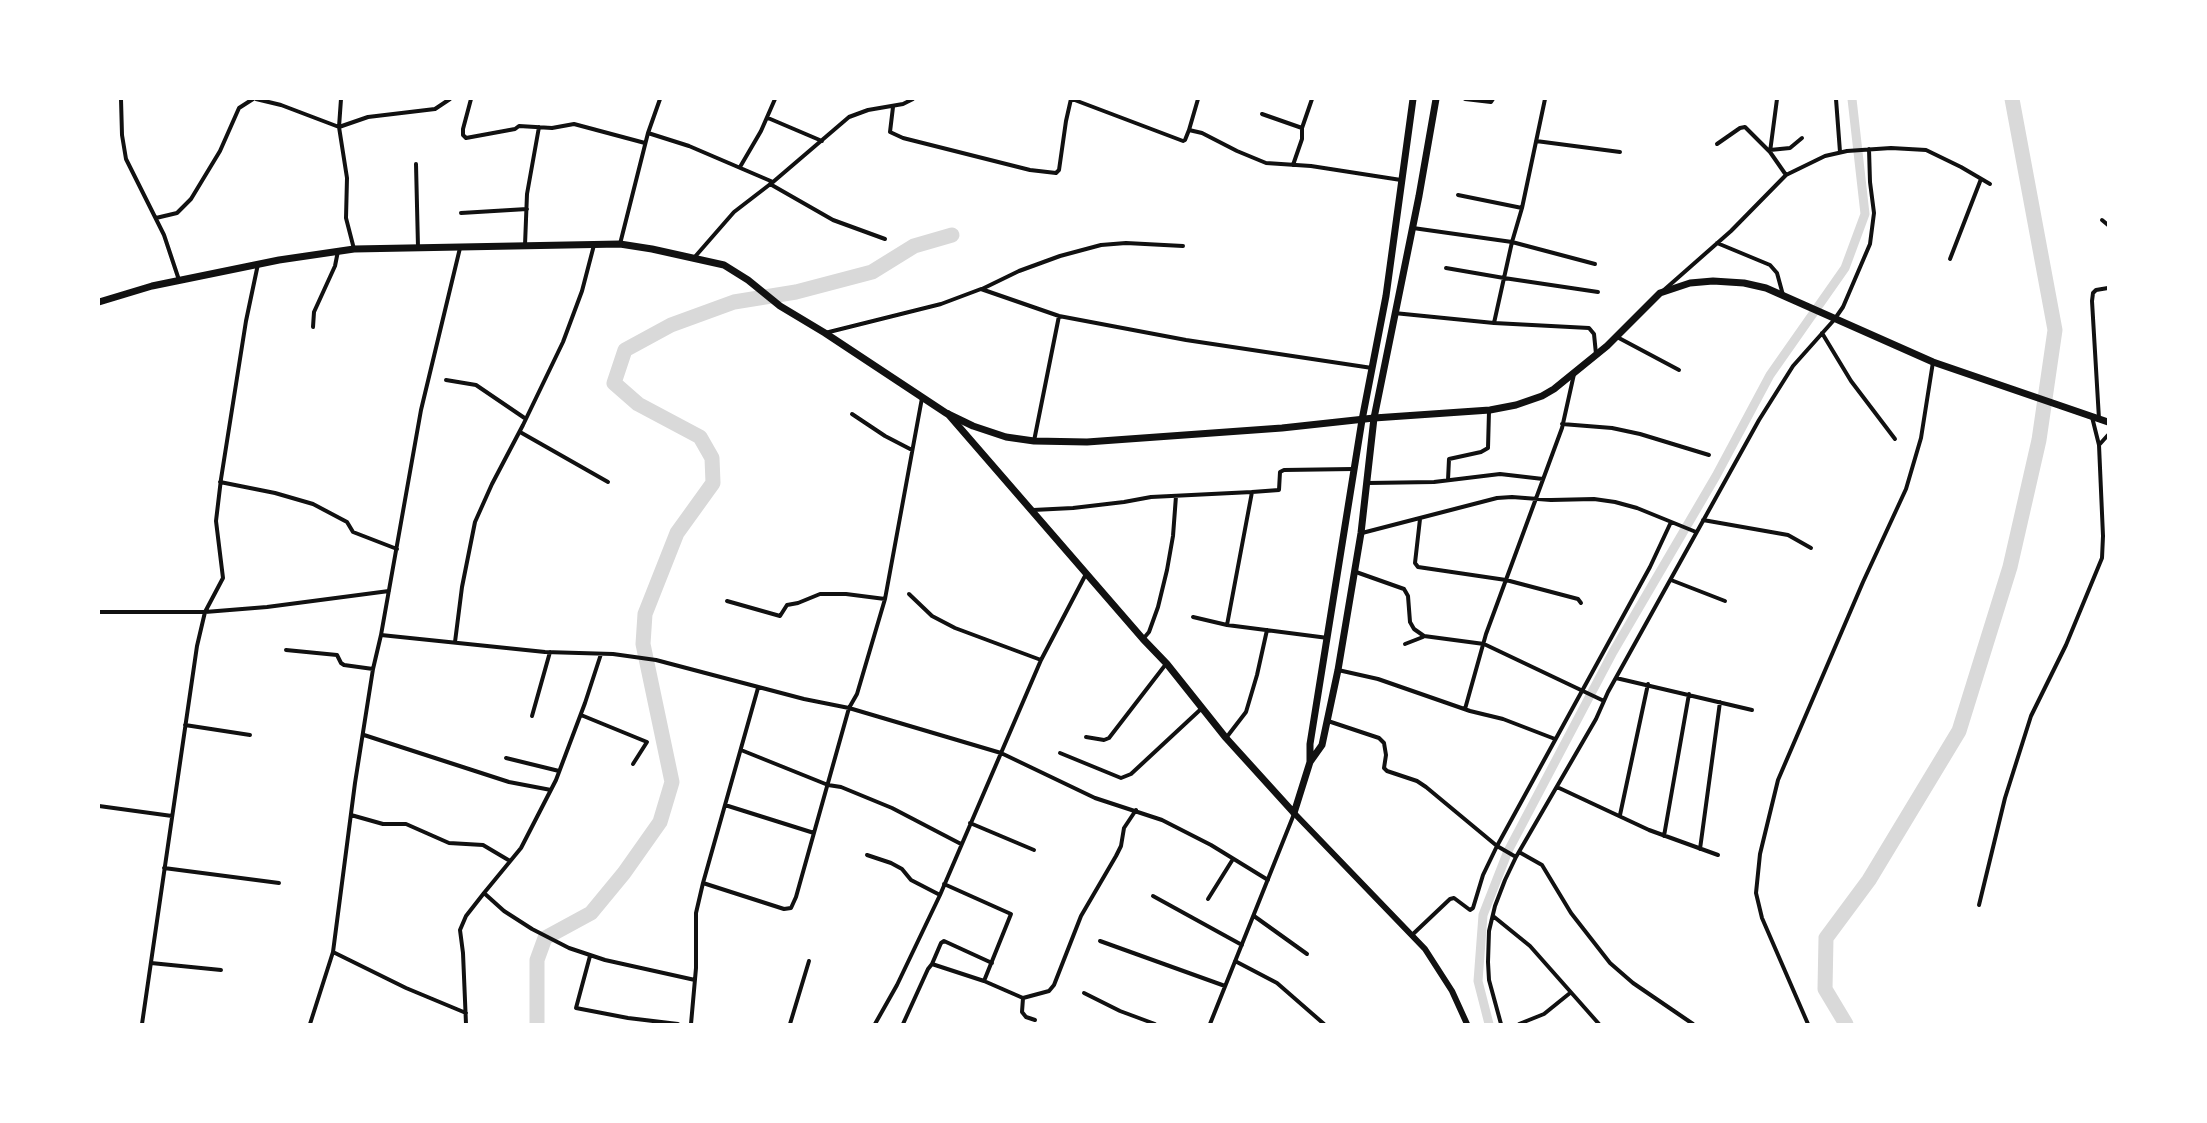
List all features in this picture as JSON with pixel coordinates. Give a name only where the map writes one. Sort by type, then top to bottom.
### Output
[{"type":"main road","points":[[1294,813],[1310,762],[1310,744],[1329,639],[1334,590],[1362,420],[1386,296],[1413,99]]},
{"type":"main road","points":[[1310,762],[1322,745],[1338,670],[1361,533],[1374,418],[1436,99]]},
{"type":"main road","points":[[99,302],[179,281],[258,264],[354,249],[620,244],[724,266],[748,280],[780,306],[923,396],[946,413],[987,432],[1034,441],[1087,442],[1489,410],[1516,405],[1542,396],[1574,373],[1596,355],[1660,293],[1690,283],[1713,281],[1744,283],[1766,288],[1933,362],[2108,422]]},
{"type":"main road","points":[[946,413],[1029,510],[1167,664],[1226,738],[1294,813],[1425,949],[1452,992],[1467,1024]]},
{"type":"street","points":[[121,99],[122,135],[126,159],[164,235],[179,281]]},
{"type":"street","points":[[156,218],[177,213],[191,199],[220,151],[239,108],[254,99],[281,105],[339,127],[368,117],[435,109],[450,99]]},
{"type":"street","points":[[341,99],[339,127],[347,178],[346,218],[354,249]]},
{"type":"street","points":[[471,99],[463,129],[463,135],[466,138],[519,126],[552,128],[573,124],[645,143]]},
{"type":"street","points":[[620,244],[645,143],[660,99]]},
{"type":"street","points":[[740,167],[768,118],[775,99]]},
{"type":"street","points":[[692,260],[734,212],[849,117],[913,99]]},
{"type":"street","points":[[893,106],[890,132],[903,138],[1030,170],[1056,173],[1059,170],[1072,99],[1183,141],[1189,130],[1198,99]]},
{"type":"street","points":[[1293,165],[1312,99]]},
{"type":"street","points":[[1465,99],[1491,102],[1493,99]]},
{"type":"street","points":[[1494,323],[1545,99]]},
{"type":"street","points":[[1770,151],[1777,99]]},
{"type":"street","points":[[1836,99],[1840,152]]},
{"type":"street","points":[[1262,114],[1302,128]]},
{"type":"street","points":[[768,118],[822,141]]},
{"type":"street","points":[[524,246],[538,127]]},
{"type":"street","points":[[1717,144],[1740,128],[1745,128],[1770,151],[1786,175]]},
{"type":"street","points":[[1189,130],[1202,133],[1266,163],[1402,180]]},
{"type":"street","points":[[648,133],[689,146],[740,167],[833,220],[885,239]]},
{"type":"street","points":[[1770,151],[1790,148],[1802,138]]},
{"type":"street","points":[[1536,141],[1620,152]]},
{"type":"street","points":[[1501,1024],[1489,980],[1489,931],[1516,857],[1596,719],[1602,700],[1671,580],[1694,531],[1703,520],[1793,366],[1834,320],[1856,279],[1870,244],[1874,213],[1867,149]]},
{"type":"street","points":[[1660,293],[1717,243],[1786,175],[1825,156],[1867,149],[1926,150],[1990,184]]},
{"type":"street","points":[[416,164],[418,247]]},
{"type":"street","points":[[1950,260],[1981,179]]},
{"type":"street","points":[[1458,195],[1522,208]]},
{"type":"street","points":[[461,213],[527,209]]},
{"type":"street","points":[[2102,220],[2108,225]]},
{"type":"street","points":[[1412,228],[1512,242],[1595,264]]},
{"type":"street","points":[[825,333],[941,304],[1019,271],[1060,256],[1101,245],[1126,243],[1183,246]]},
{"type":"street","points":[[1717,243],[1770,266],[1777,273],[1783,295]]},
{"type":"street","points":[[455,642],[462,587],[475,522],[496,474],[520,432],[563,342],[582,291],[594,245]]},
{"type":"street","points":[[310,1024],[333,952],[373,669],[421,411],[460,248]]},
{"type":"street","points":[[314,327],[314,312],[335,266],[338,251]]},
{"type":"street","points":[[142,1024],[197,646],[205,612],[223,578],[216,521],[220,482],[246,321],[258,264]]},
{"type":"street","points":[[1446,268],[1504,279],[1598,292]]},
{"type":"street","points":[[1979,904],[2005,798],[2031,716],[2066,645],[2102,558],[2092,300],[2096,290],[2108,288]]},
{"type":"street","points":[[981,289],[1059,316],[1186,340],[1372,368]]},
{"type":"street","points":[[1394,313],[1494,323],[1589,328],[1594,334],[1596,355]]},
{"type":"street","points":[[1034,441],[1059,316]]},
{"type":"street","points":[[1822,333],[1851,381],[1895,439]]},
{"type":"street","points":[[1616,336],[1678,370]]},
{"type":"street","points":[[1808,1024],[1762,918],[1756,893],[1760,854],[1778,780],[1858,592],[1906,489],[1921,438],[1933,362]]},
{"type":"street","points":[[1465,709],[1506,579],[1562,424],[1574,373]]},
{"type":"street","points":[[446,380],[476,385],[526,419]]},
{"type":"street","points":[[704,883],[784,909],[791,908],[849,708],[857,694],[885,599],[923,396]]},
{"type":"street","points":[[1448,480],[1449,459],[1481,452],[1488,448],[1489,410]]},
{"type":"street","points":[[852,414],[885,436],[912,450]]},
{"type":"street","points":[[1562,424],[1621,430],[1709,455]]},
{"type":"street","points":[[520,432],[608,482]]},
{"type":"street","points":[[2099,445],[2108,435]]},
{"type":"street","points":[[1029,510],[1073,508],[1124,502],[1151,496],[1279,490],[1280,472],[1284,470],[1354,469]]},
{"type":"street","points":[[1368,483],[1448,480],[1500,474],[1543,479]]},
{"type":"street","points":[[220,482],[275,493],[313,504],[347,522],[353,532],[397,549]]},
{"type":"street","points":[[1227,625],[1252,492]]},
{"type":"street","points":[[1143,639],[1149,632],[1158,607],[1167,570],[1173,537],[1176,496]]},
{"type":"street","points":[[1361,533],[1497,498],[1594,499],[1615,502],[1637,508],[1694,531]]},
{"type":"street","points":[[1420,519],[1414,562],[1418,567],[1506,579],[1578,599],[1581,603]]},
{"type":"street","points":[[1703,520],[1788,535],[1811,548]]},
{"type":"street","points":[[1412,935],[1450,899],[1454,898],[1472,910],[1483,875],[1554,739],[1650,567],[1672,522]]},
{"type":"street","points":[[2102,558],[2108,559]]},
{"type":"street","points":[[1355,572],[1404,589],[1408,596],[1410,622],[1414,629],[1424,636],[1484,644],[1602,700]]},
{"type":"street","points":[[874,1024],[897,985],[940,895],[1041,660],[1086,573]]},
{"type":"street","points":[[1671,580],[1725,602]]},
{"type":"street","points":[[99,612],[205,612],[267,607],[389,591]]},
{"type":"street","points":[[727,601],[780,616],[787,605],[820,594],[846,594],[885,599]]},
{"type":"street","points":[[909,594],[932,616],[955,628],[1041,660]]},
{"type":"street","points":[[1193,617],[1227,625],[1329,639]]},
{"type":"street","points":[[1226,738],[1246,712],[1267,630]]},
{"type":"street","points":[[381,635],[656,660],[758,688],[849,708],[1001,753],[1095,798],[1162,820],[1268,880]]},
{"type":"street","points":[[1405,644],[1424,636]]},
{"type":"street","points":[[286,650],[338,655],[340,663],[373,669]]},
{"type":"street","points":[[532,716],[550,652]]},
{"type":"street","points":[[466,1024],[460,930],[466,916],[521,848],[551,790],[581,715],[601,654]]},
{"type":"street","points":[[1086,737],[1104,740],[1109,738],[1167,664]]},
{"type":"street","points":[[1338,670],[1378,679],[1465,709],[1503,719],[1554,739]]},
{"type":"street","points":[[1616,678],[1752,710]]},
{"type":"street","points":[[1620,815],[1648,684]]},
{"type":"street","points":[[691,1024],[695,980],[696,913],[758,688]]},
{"type":"street","points":[[1664,836],[1689,694]]},
{"type":"street","points":[[1700,849],[1720,702]]},
{"type":"street","points":[[1060,753],[1121,778],[1131,774],[1201,709]]},
{"type":"street","points":[[581,715],[647,742],[633,764]]},
{"type":"street","points":[[1327,721],[1379,738],[1384,743],[1386,755],[1384,768],[1387,771],[1425,787],[1499,847],[1516,857]]},
{"type":"street","points":[[185,725],[250,735]]},
{"type":"street","points":[[364,735],[509,782],[551,790]]},
{"type":"street","points":[[741,750],[828,785],[841,787],[885,804],[961,844]]},
{"type":"street","points":[[506,758],[559,771]]},
{"type":"street","points":[[1557,787],[1664,836],[1718,855]]},
{"type":"street","points":[[725,805],[814,833]]},
{"type":"street","points":[[99,806],[172,816]]},
{"type":"street","points":[[932,964],[984,981],[1023,998],[1048,991],[1054,985],[1081,916],[1116,856],[1121,846],[1124,828],[1136,810]]},
{"type":"street","points":[[1210,1024],[1294,813]]},
{"type":"street","points":[[351,815],[383,824],[406,824],[450,843],[483,845],[510,861]]},
{"type":"street","points":[[970,823],[1034,850]]},
{"type":"street","points":[[1519,852],[1542,865],[1571,913],[1610,963],[1633,983],[1693,1024]]},
{"type":"street","points":[[867,855],[902,869],[911,880],[940,895]]},
{"type":"street","points":[[1208,899],[1233,859]]},
{"type":"street","points":[[164,868],[279,883]]},
{"type":"street","points":[[944,884],[1011,914],[984,981]]},
{"type":"street","points":[[484,893],[504,911],[558,943],[590,956],[695,980]]},
{"type":"street","points":[[1153,896],[1242,945]]},
{"type":"street","points":[[1493,915],[1530,946],[1599,1024]]},
{"type":"street","points":[[1254,916],[1307,954]]},
{"type":"street","points":[[903,1024],[928,969],[944,941],[992,963]]},
{"type":"street","points":[[1100,941],[1225,986]]},
{"type":"street","points":[[333,952],[406,988],[466,1013]]},
{"type":"street","points":[[590,956],[576,1008],[628,1018],[678,1024]]},
{"type":"street","points":[[790,1024],[809,961]]},
{"type":"street","points":[[1235,961],[1277,983],[1324,1024]]},
{"type":"street","points":[[151,963],[221,970]]},
{"type":"street","points":[[1084,993],[1120,1011],[1155,1024]]},
{"type":"street","points":[[1519,1024],[1544,1014],[1570,993]]},
{"type":"street","points":[[1023,998],[1022,1012],[1026,1017],[1035,1020]]},
{"type":"waterway","points":[[1489,1024],[1478,981],[1483,915],[1508,851],[1613,652],[1716,476],[1770,375],[1845,268],[1865,214],[1852,99]]},
{"type":"waterway","points":[[1846,1024],[1825,989],[1826,938],[1869,880],[1959,731],[2010,567],[2039,440],[2055,330],[2012,99]]},
{"type":"waterway","points":[[537,1024],[537,960],[545,938],[591,913],[624,873],[660,822],[672,782],[643,644],[645,614],[677,533],[713,483],[712,458],[700,437],[638,404],[614,383],[625,350],[671,325],[734,302],[796,292],[872,272],[914,246],[952,235]]}]
